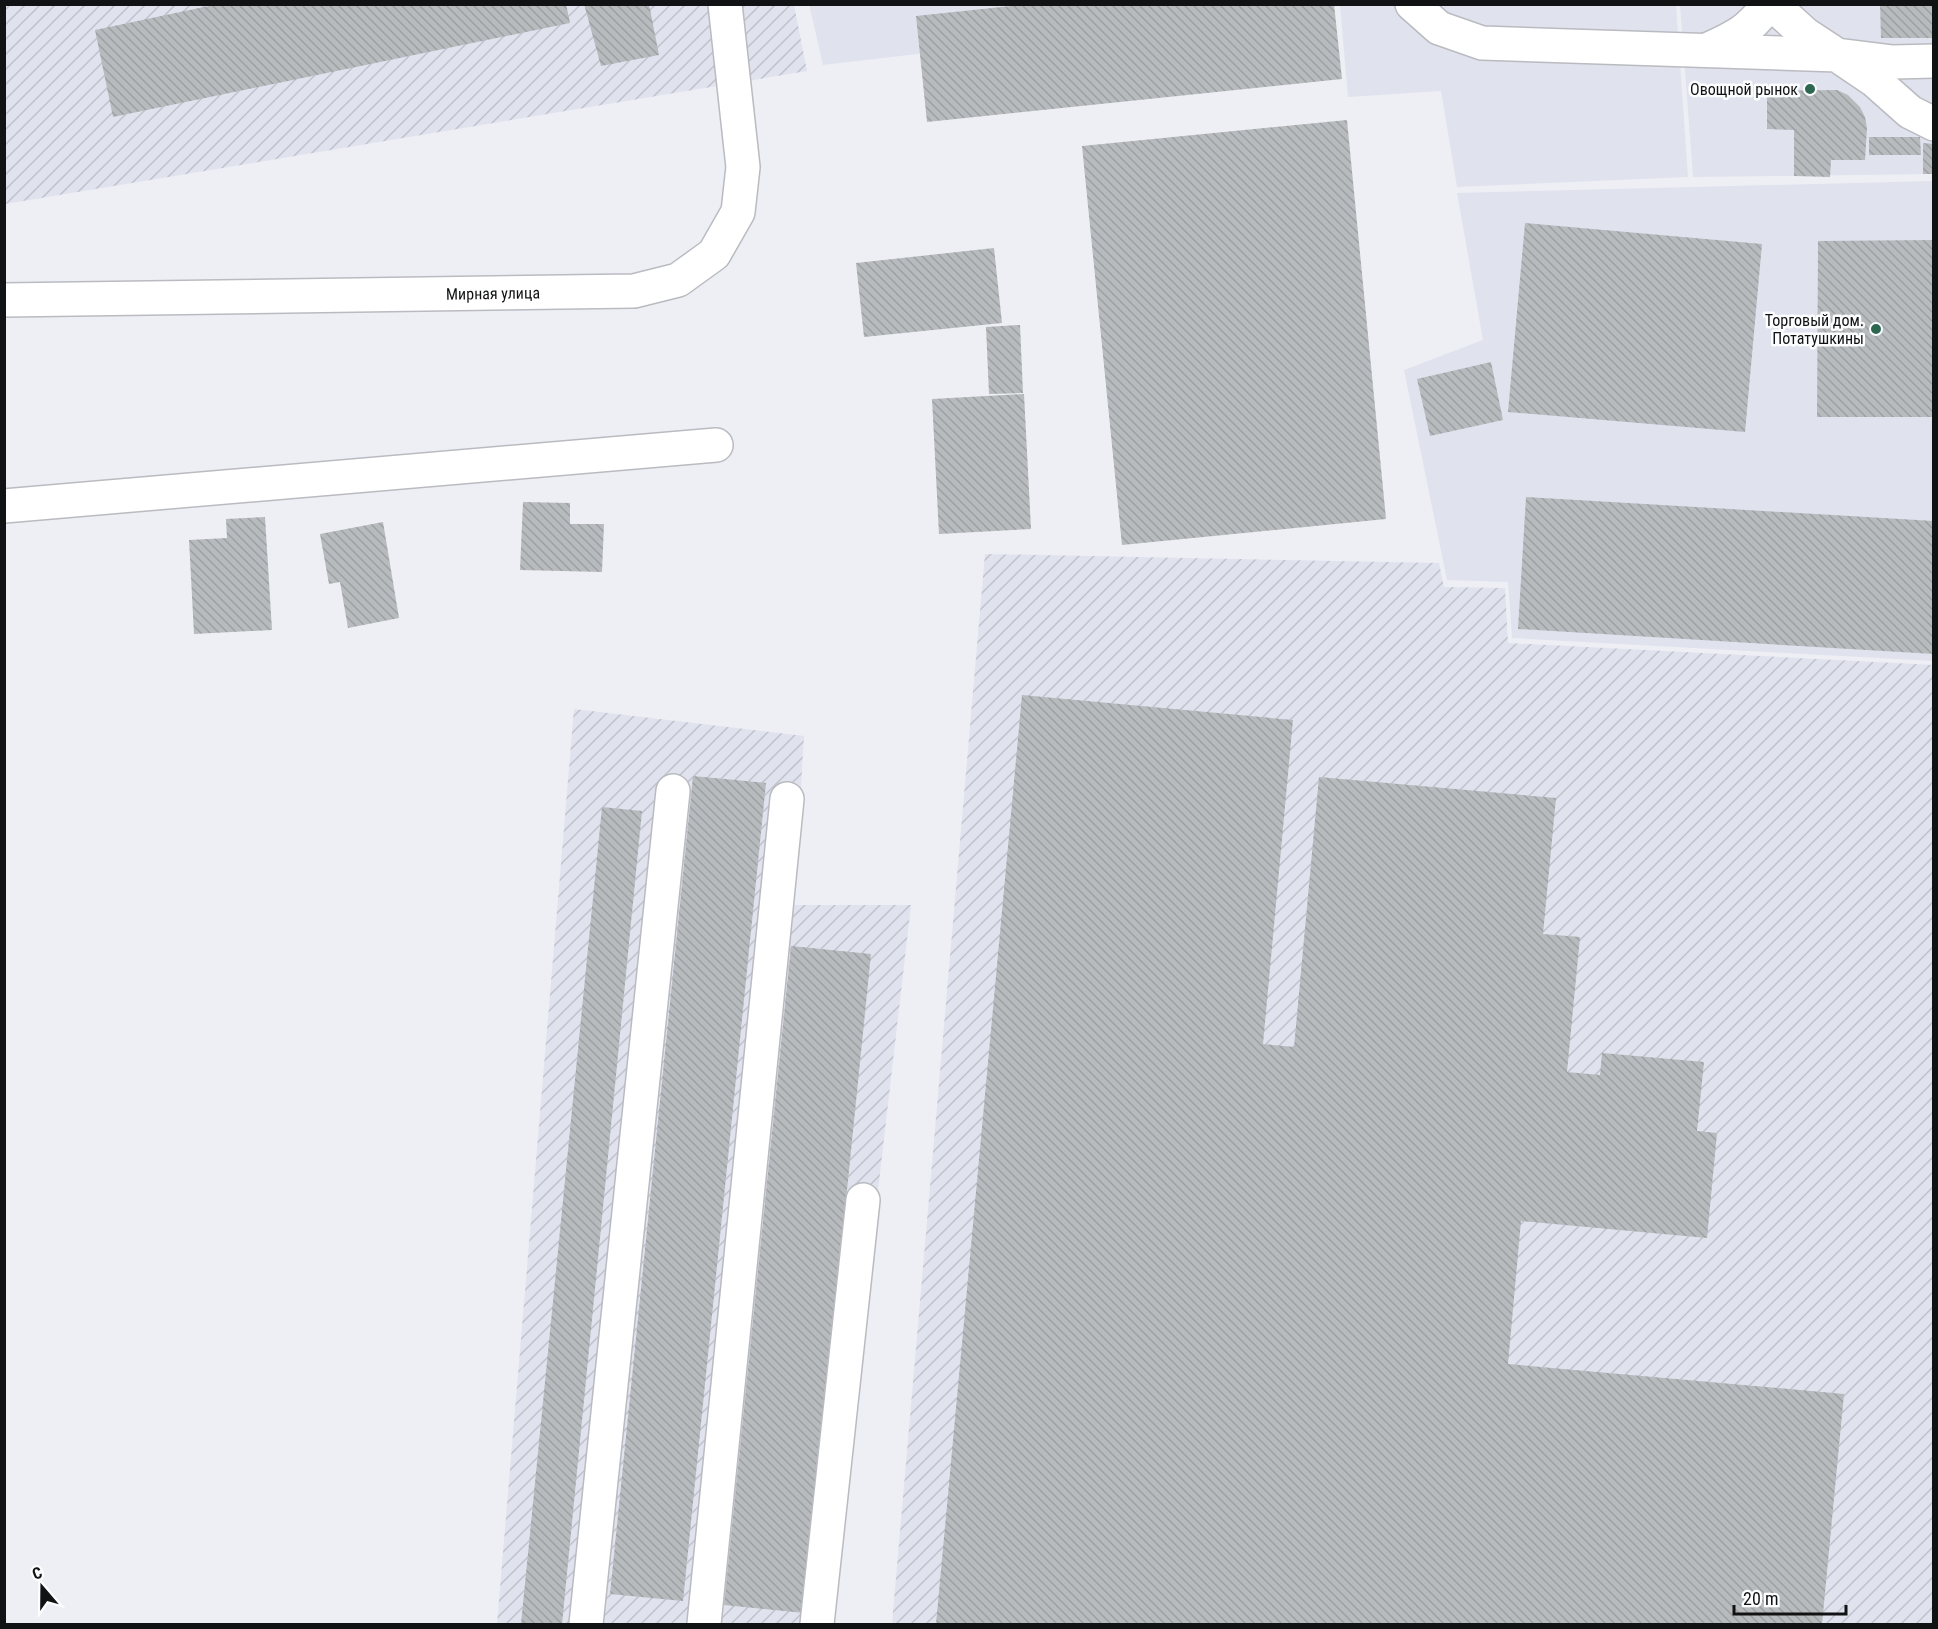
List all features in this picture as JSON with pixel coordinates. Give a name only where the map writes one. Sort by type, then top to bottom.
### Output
[{"type":"street","name":"Мирная улица","points":[[4,300],[634,291],[678,280],[714,254],[738,212],[743,167],[725,4]]},
{"type":"street","points":[[1412,4],[1439,28],[1482,43],[1837,55],[1893,62],[1934,61]]},
{"type":"street","points":[[1707,50],[1737,37],[1755,22],[1770,4],[1805,34],[1874,80],[1910,112],[1934,124]]},
{"type":"street","points":[[4,506],[716,445]]},
{"type":"street","points":[[586,1624],[673,790]]},
{"type":"street","points":[[704,1624],[787,799]]},
{"type":"street","points":[[817,1624],[863,1200]]},
{"type":"shaded area","points":[[809,4],[1336,5],[823,65]]},
{"type":"shaded area","points":[[5,5],[794,5],[807,71],[5,204]]},
{"type":"shaded area","points":[[1340,5],[1676,5],[1688,177],[1457,187],[1441,91],[1348,97]]},
{"type":"shaded area","name":"Овощной рынок","points":[[1680,5],[1933,5],[1933,174],[1693,177]]},
{"type":"shaded area","name":"Торговый дом. Потатушкины","points":[[1933,181],[1933,661],[1512,638],[1508,582],[1447,580],[1404,370],[1483,340],[1457,193]]},
{"type":"shaded area","points":[[985,554],[1439,563],[1444,587],[1505,588],[1508,643],[1933,665],[1933,1624],[892,1624]]},
{"type":"shaded area","points":[[574,709],[804,736],[794,905],[911,905],[828,1624],[497,1624]]},
{"type":"building","points":[[218,4],[566,4],[570,23],[113,117],[95,30]]},
{"type":"building","points":[[584,4],[649,4],[659,55],[601,66]]},
{"type":"building","points":[[1030,4],[1334,4],[1342,79],[927,122],[916,16]]},
{"type":"building","points":[[1880,4],[1934,4],[1934,38],[1881,38]]},
{"type":"building","points":[[1837,90],[1848,95],[1860,107],[1865,117],[1867,128],[1865,160],[1831,160],[1830,177],[1794,176],[1794,130],[1767,129],[1767,91]]},
{"type":"building","points":[[1347,120],[1386,519],[1122,545],[1082,146]]},
{"type":"building","points":[[1869,137],[1920,137],[1921,155],[1869,155]]},
{"type":"building","points":[[1923,143],[1934,144],[1934,174],[1923,174]]},
{"type":"building","points":[[1525,223],[1762,244],[1745,432],[1508,412]]},
{"type":"building","name":"Торговый дом. Потатушкины","points":[[1934,240],[1934,417],[1817,417],[1818,241]]},
{"type":"building","points":[[994,248],[1002,323],[864,337],[856,263]]},
{"type":"building","points":[[1020,325],[1023,393],[989,394],[986,327]]},
{"type":"building","points":[[1491,362],[1503,420],[1430,436],[1417,379]]},
{"type":"building","points":[[1024,394],[1031,529],[939,534],[932,399]]},
{"type":"building","points":[[1526,497],[1934,521],[1934,654],[1518,629]]},
{"type":"building","points":[[523,502],[570,503],[570,524],[604,524],[602,572],[520,570]]},
{"type":"building","points":[[265,517],[272,630],[194,634],[189,540],[227,538],[226,519]]},
{"type":"building","points":[[383,522],[399,618],[348,628],[340,582],[329,584],[320,534]]},
{"type":"building","points":[[1022,695],[1293,720],[1263,1044],[1294,1047],[1319,777],[1556,798],[1543,934],[1580,937],[1567,1072],[1600,1075],[1602,1053],[1704,1062],[1697,1131],[1717,1133],[1707,1238],[1521,1221],[1508,1364],[1844,1394],[1822,1624],[936,1624]]},
{"type":"building","points":[[693,776],[766,783],[683,1601],[610,1594]]},
{"type":"building","points":[[602,807],[642,811],[562,1624],[521,1624]]},
{"type":"building","points":[[791,946],[871,954],[804,1613],[724,1605]]},
{"type":"place","name":"Овощной рынок","points":[[1810,89]]},
{"type":"place","name":"Торговый дом. Потатушкины","points":[[1876,329]]}]
